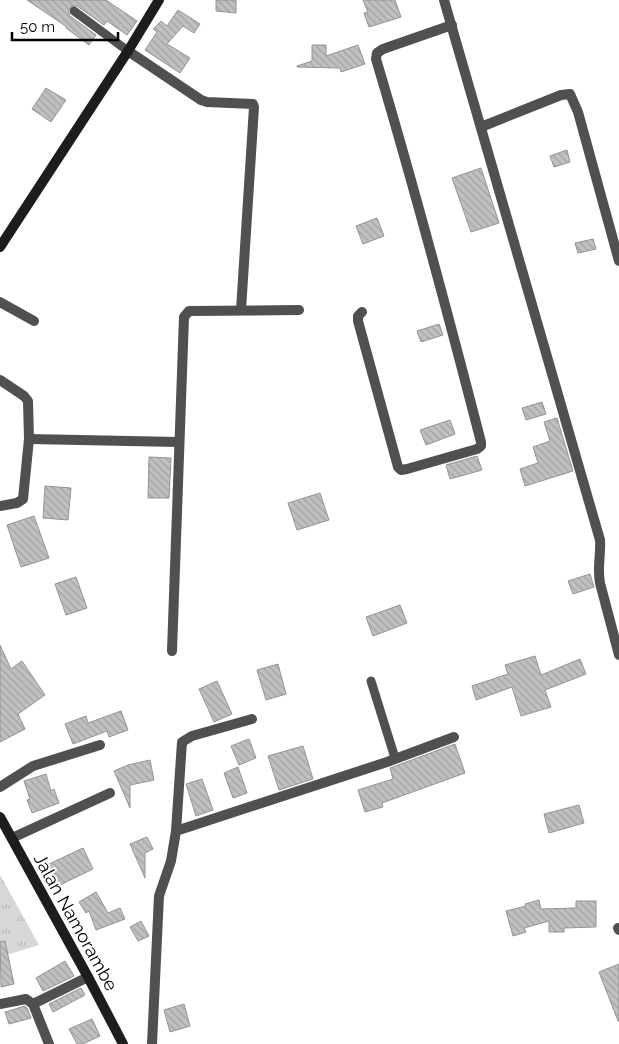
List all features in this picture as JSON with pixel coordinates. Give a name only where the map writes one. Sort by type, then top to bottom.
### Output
[{"type":"main road","points":[[0,247],[128,51],[159,0]]},
{"type":"main road","name":"Jalan Namorambe","points":[[0,817],[88,977],[122,1044]]},
{"type":"street","points":[[444,0],[600,540],[601,558],[598,574],[619,655]]},
{"type":"street","points":[[362,312],[358,316],[358,321],[398,467],[401,470],[407,469],[477,449],[481,446],[442,287],[376,59],[378,53],[383,49],[452,25]]},
{"type":"street","points":[[128,51],[201,100],[207,102],[253,104],[242,310]]},
{"type":"street","points":[[481,127],[562,95],[570,94],[578,112],[619,261]]},
{"type":"street","points":[[0,302],[34,321]]},
{"type":"street","points":[[172,651],[184,317],[189,311],[299,310]]},
{"type":"street","points":[[0,380],[24,396],[28,401],[29,439],[23,499],[17,503],[0,506]]},
{"type":"street","points":[[29,439],[179,442]]},
{"type":"street","points":[[152,1044],[159,896],[170,860],[176,831],[182,742],[192,736],[252,718]]},
{"type":"street","points":[[176,831],[454,737]]},
{"type":"street","points":[[0,787],[33,766],[100,745]]},
{"type":"street","points":[[12,838],[110,793]]},
{"type":"street","points":[[33,1004],[88,977]]},
{"type":"street","points":[[0,1004],[26,998],[33,1004],[49,1044]]},
{"type":"lane","points":[[74,11],[128,51]]},
{"type":"lane","points":[[370,681],[395,758]]},
{"type":"green space","points":[[0,875],[39,945],[0,957]]},
{"type":"building","points":[[27,0],[106,0],[137,21],[127,35],[107,21],[104,25],[77,6],[71,6],[68,11],[70,16],[96,35],[89,45],[67,27]]},
{"type":"building","points":[[216,0],[236,0],[236,13],[216,11]]},
{"type":"building","points":[[363,0],[395,0],[401,17],[369,27],[364,13],[368,12]]},
{"type":"building","points":[[178,10],[200,24],[194,33],[183,26],[167,44],[190,58],[180,73],[145,50],[157,32],[153,29],[161,21],[167,26]]},
{"type":"building","points":[[312,45],[326,45],[326,56],[358,45],[365,64],[341,72],[340,68],[297,67],[312,61]]},
{"type":"building","points":[[46,88],[66,100],[51,122],[32,109]]},
{"type":"building","points":[[567,150],[570,162],[554,167],[550,156]]},
{"type":"building","points":[[481,168],[499,223],[471,232],[452,178]]},
{"type":"building","points":[[377,218],[384,236],[363,244],[356,226]]},
{"type":"building","points":[[593,239],[596,249],[578,253],[575,243]]},
{"type":"building","points":[[439,324],[443,335],[421,342],[417,331]]},
{"type":"building","points":[[542,402],[546,414],[526,420],[522,408]]},
{"type":"building","points":[[557,418],[573,471],[525,486],[520,469],[538,463],[533,447],[550,441],[544,422]]},
{"type":"building","points":[[450,420],[455,434],[426,445],[420,430]]},
{"type":"building","points":[[477,456],[482,470],[450,479],[446,465]]},
{"type":"building","points":[[149,457],[171,458],[169,498],[148,498]]},
{"type":"building","points":[[45,486],[71,488],[68,520],[43,518]]},
{"type":"building","points":[[320,493],[329,520],[297,530],[288,503]]},
{"type":"building","points":[[34,516],[49,558],[21,567],[7,525]]},
{"type":"building","points":[[590,574],[594,587],[573,594],[568,581]]},
{"type":"building","points":[[76,577],[87,608],[66,615],[55,584]]},
{"type":"building","points":[[400,605],[407,623],[373,636],[366,617]]},
{"type":"building","points":[[0,645],[11,669],[22,661],[45,695],[18,714],[25,729],[0,742]]},
{"type":"building","points":[[535,656],[541,675],[580,659],[586,674],[545,690],[551,707],[521,716],[512,687],[476,700],[472,686],[508,674],[505,665]]},
{"type":"building","points":[[278,664],[286,694],[266,700],[257,670]]},
{"type":"building","points":[[217,681],[232,714],[214,722],[199,689]]},
{"type":"building","points":[[121,711],[128,730],[109,737],[107,731],[73,744],[65,724],[86,716],[88,723]]},
{"type":"building","points":[[249,739],[256,758],[239,765],[231,746]]},
{"type":"building","points":[[455,744],[465,773],[382,803],[383,807],[365,812],[358,790],[393,779],[390,768]]},
{"type":"building","points":[[303,746],[313,779],[279,790],[268,756]]},
{"type":"building","points":[[150,760],[154,780],[130,785],[130,808],[114,771],[128,765]]},
{"type":"building","points":[[238,767],[247,793],[233,798],[224,773]]},
{"type":"building","points":[[46,774],[51,791],[54,789],[59,803],[32,813],[27,800],[30,799],[24,781]]},
{"type":"building","points":[[202,779],[213,810],[196,816],[186,784]]},
{"type":"building","points":[[579,805],[584,823],[549,833],[544,814]]},
{"type":"building","points":[[147,837],[153,849],[145,853],[145,878],[130,844]]},
{"type":"building","points":[[83,848],[93,869],[60,885],[49,864]]},
{"type":"building","points":[[96,892],[108,913],[120,908],[125,919],[96,930],[89,911],[86,913],[79,902]]},
{"type":"building","points":[[539,900],[541,909],[576,908],[576,901],[596,901],[596,927],[564,928],[564,932],[549,932],[549,921],[524,928],[526,932],[513,936],[506,911],[526,906],[525,904]]},
{"type":"building","points":[[141,921],[149,936],[138,941],[130,927]]},
{"type":"building","points":[[5,941],[14,984],[1,987],[0,942]]},
{"type":"building","points":[[65,961],[74,976],[43,991],[36,978]]},
{"type":"building","points":[[619,964],[619,1021],[618,1021],[599,972]]},
{"type":"building","points":[[81,988],[85,995],[53,1012],[49,1004]]},
{"type":"building","points":[[184,1004],[190,1026],[170,1032],[164,1010]]},
{"type":"building","points":[[25,1006],[31,1018],[9,1024],[5,1012]]},
{"type":"building","points":[[92,1019],[100,1036],[83,1044],[77,1044],[69,1029]]}]
